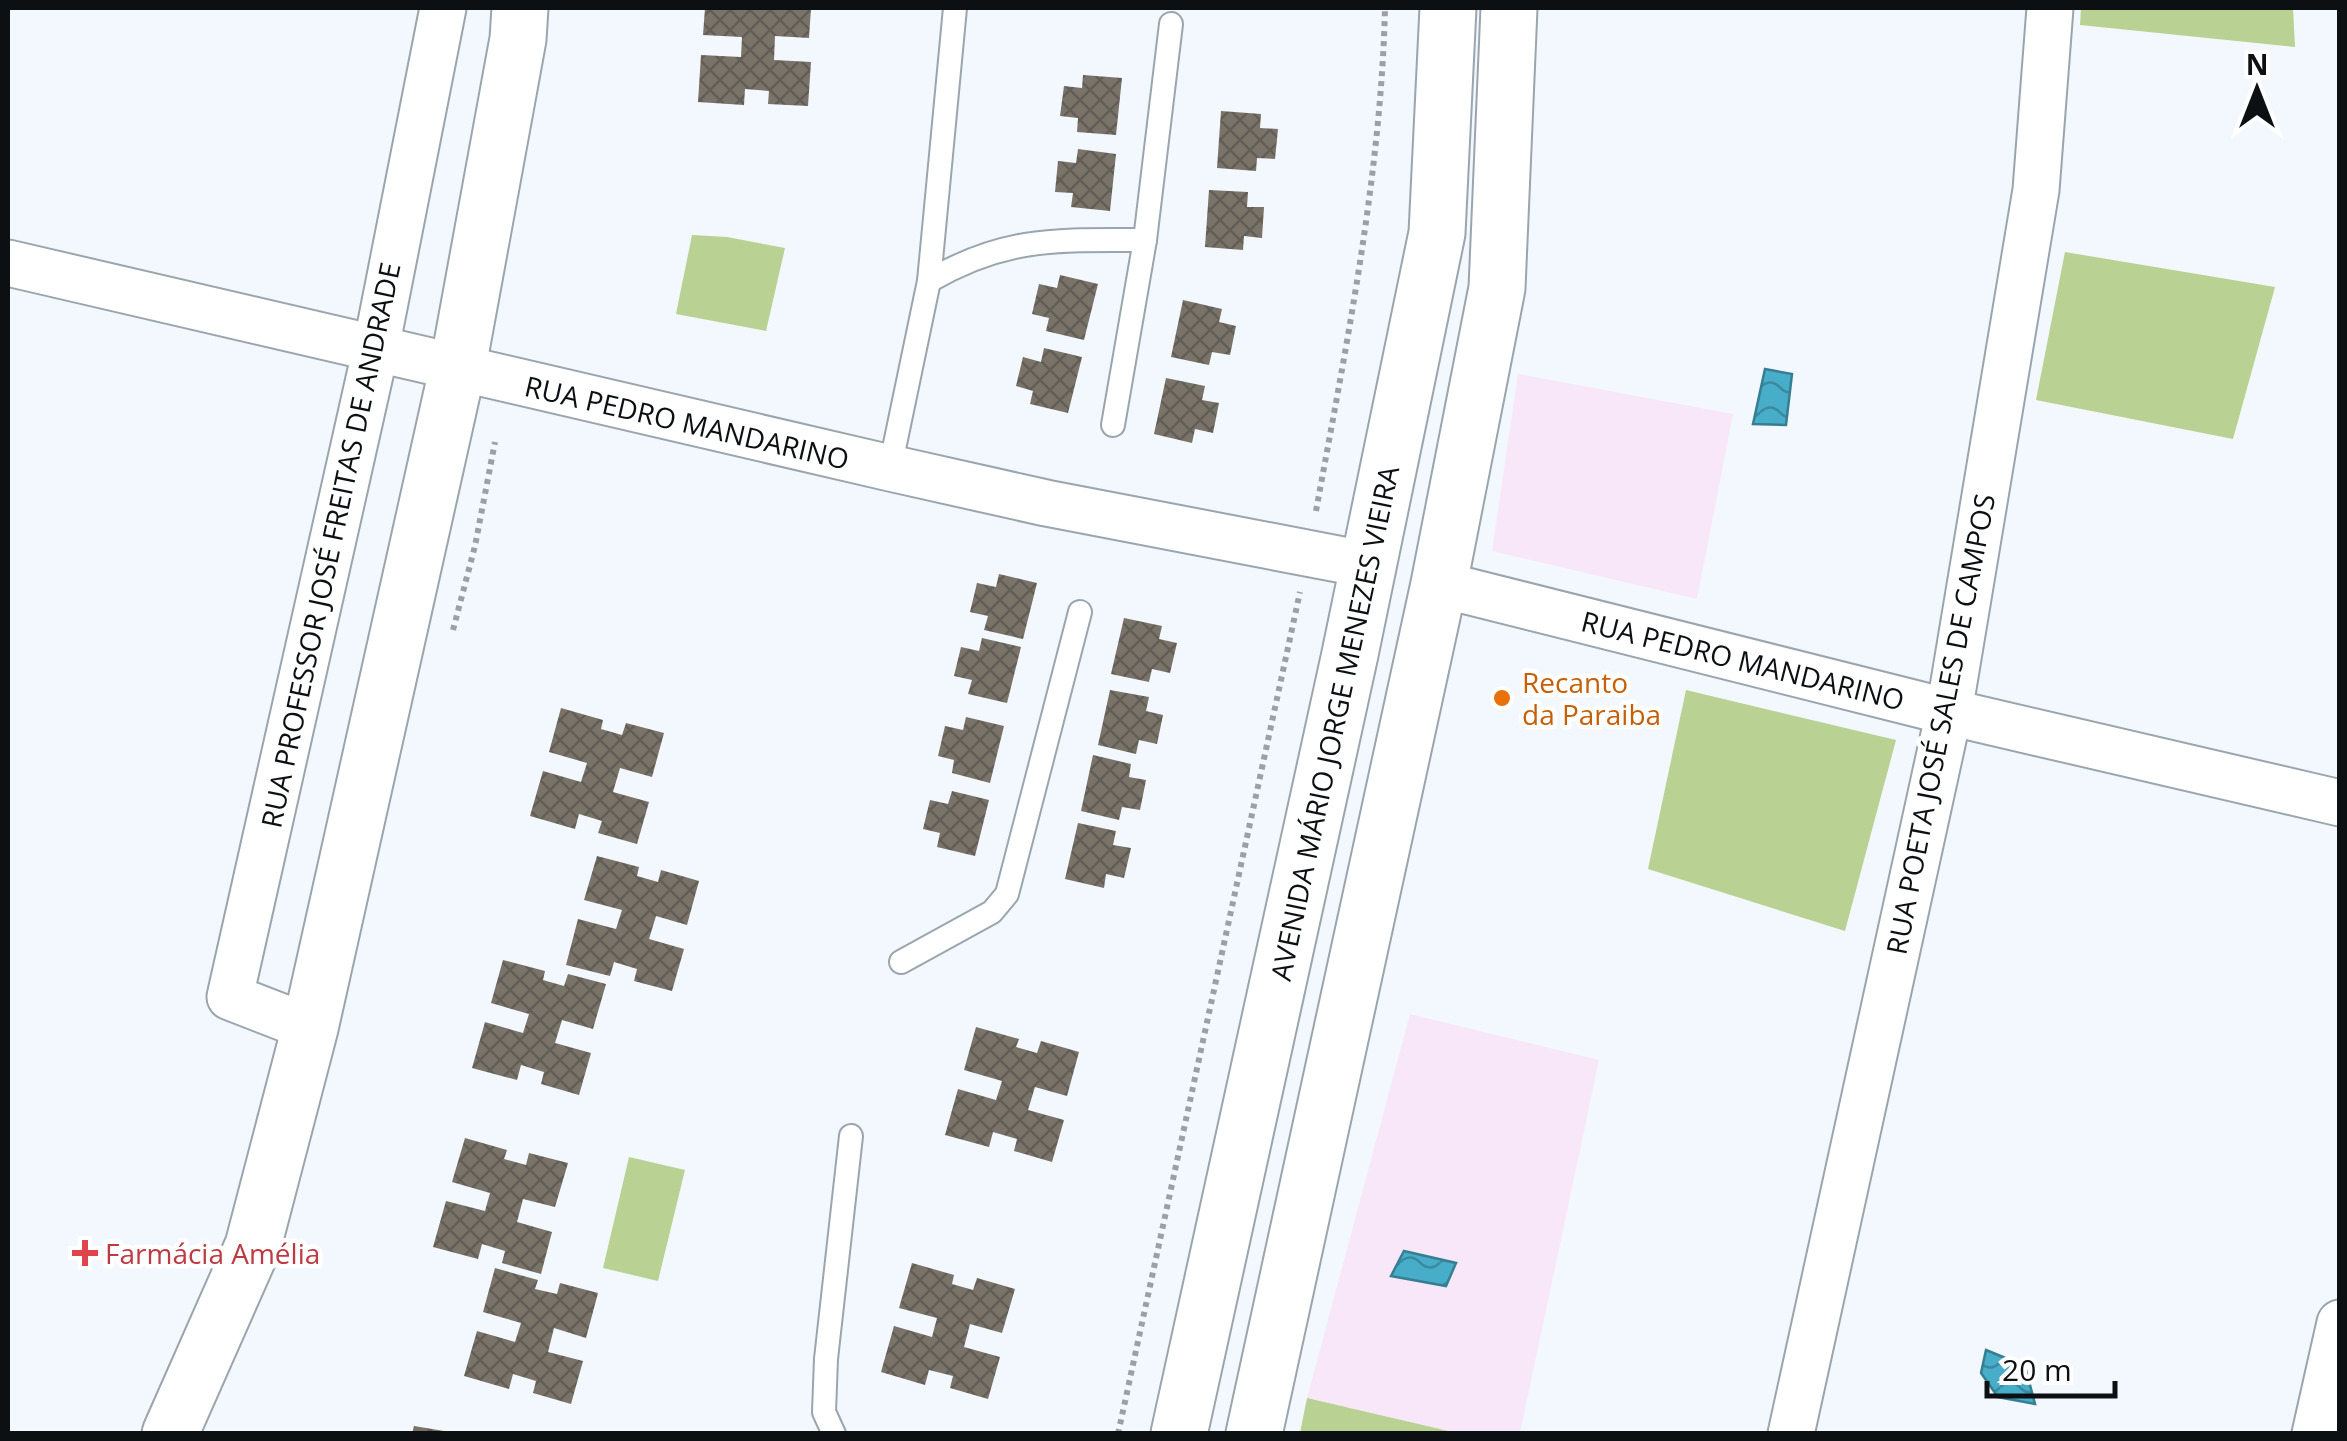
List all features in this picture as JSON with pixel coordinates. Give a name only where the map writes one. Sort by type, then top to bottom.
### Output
[{"type":"main road","points":[[170,1434],[254,1246],[310,1028],[458,366],[518,40],[520,8]]},
{"type":"main road","name":"AVENIDA MÁRIO JORGE MENEZES VIEIRA","points":[[1179,1434],[1369,566],[1436,232],[1448,8]]},
{"type":"main road","points":[[1254,1434],[1439,584],[1497,288],[1509,8]]},
{"type":"main road","points":[[1436,232],[1474,276],[1497,288]]},
{"type":"street","name":"RUA PROFESSOR JOSÉ FREITAS DE ANDRADE","points":[[310,1028],[230,997],[376,348],[443,8]]},
{"type":"street","name":"RUA POETA JOSÉ SALES DE CAMPOS","points":[[1791,1434],[1949,712],[2036,190],[2050,8]]},
{"type":"street","name":"RUA PEDRO MANDARINO","points":[[8,263],[1046,503],[1369,566]]},
{"type":"street","name":"RUA PEDRO MANDARINO","points":[[1439,584],[1949,712],[2340,803]]},
{"type":"street","points":[[2315,1434],[2340,1324]]},
{"type":"lane","points":[[890,468],[929,280],[955,8]]},
{"type":"lane","points":[[1112,425],[1144,240],[1171,24]]},
{"type":"lane","points":[[929,280],[995,250],[1045,240],[1144,240]]},
{"type":"lane","points":[[901,962],[992,912],[1007,894],[1080,612]]},
{"type":"lane","points":[[834,1434],[824,1412],[826,1359],[851,1136]]},
{"type":"path","points":[[1118,1434],[1308,552],[1353,312],[1384,60],[1385,8]]},
{"type":"shaded area","points":[[1518,374],[1733,414],[1697,599],[1492,551]]},
{"type":"shaded area","points":[[1410,1014],[1599,1060],[1520,1433],[1457,1433],[1307,1398]]},
{"type":"green space","points":[[2081,8],[2293,8],[2295,47],[2080,25]]},
{"type":"green space","points":[[692,235],[785,248],[766,331],[676,314]]},
{"type":"green space","points":[[2065,252],[2275,287],[2233,439],[2036,400]]},
{"type":"green space","points":[[1686,690],[1896,740],[1845,931],[1648,869]]},
{"type":"green space","points":[[629,1157],[685,1170],[658,1281],[603,1268]]},
{"type":"green space","points":[[1307,1398],[1457,1433],[1300,1433]]},
{"type":"water","points":[[1765,369],[1792,374],[1786,425],[1753,424]]},
{"type":"water","points":[[1404,1251],[1456,1263],[1446,1286],[1391,1276]]},
{"type":"water","points":[[1986,1350],[2025,1366],[2035,1404],[1998,1397],[1981,1373]]},
{"type":"building","points":[[705,8],[811,8],[809,38],[775,36],[774,60],[811,62],[808,106],[768,104],[769,91],[745,89],[744,105],[698,102],[701,55],[741,57],[742,37],[703,35]]},
{"type":"building","points":[[1083,75],[1122,78],[1116,135],[1077,132],[1078,118],[1060,116],[1064,86],[1082,88]]},
{"type":"building","points":[[1221,111],[1261,114],[1260,128],[1278,129],[1275,159],[1257,158],[1256,171],[1217,168]]},
{"type":"building","points":[[1078,149],[1116,154],[1110,211],[1071,207],[1073,193],[1055,192],[1058,161],[1076,163]]},
{"type":"building","points":[[1209,190],[1248,192],[1247,207],[1264,207],[1262,238],[1244,236],[1243,250],[1205,247]]},
{"type":"building","points":[[1060,275],[1098,284],[1084,340],[1046,331],[1049,318],[1032,314],[1039,284],[1057,288]]},
{"type":"building","points":[[1183,300],[1222,309],[1219,322],[1236,326],[1230,355],[1212,352],[1209,365],[1171,357]]},
{"type":"building","points":[[1044,348],[1082,357],[1068,413],[1030,404],[1033,391],[1016,386],[1023,357],[1041,362]]},
{"type":"building","points":[[1166,378],[1205,386],[1202,400],[1219,403],[1213,433],[1195,429],[1192,443],[1154,434]]},
{"type":"building","points":[[999,574],[1037,583],[1023,639],[984,630],[988,616],[970,612],[977,583],[996,587]]},
{"type":"building","points":[[1124,618],[1162,626],[1159,639],[1177,643],[1170,673],[1152,669],[1149,682],[1111,674]]},
{"type":"building","points":[[982,638],[1021,647],[1007,703],[968,694],[972,680],[954,676],[961,647],[979,651]]},
{"type":"building","points":[[1110,690],[1149,697],[1146,711],[1163,715],[1157,744],[1139,740],[1136,754],[1098,745]]},
{"type":"building","points":[[561,708],[603,720],[601,729],[622,735],[626,723],[664,733],[652,777],[620,768],[613,792],[649,802],[637,844],[598,833],[602,821],[579,814],[575,829],[530,816],[543,771],[581,782],[587,763],[549,752]]},
{"type":"building","points":[[966,717],[1004,726],[990,783],[952,773],[954,760],[938,756],[945,726],[963,730]]},
{"type":"building","points":[[1093,755],[1131,764],[1129,777],[1146,780],[1140,810],[1122,807],[1119,820],[1081,811]]},
{"type":"building","points":[[952,791],[989,800],[975,856],[937,847],[940,833],[923,829],[930,800],[948,804]]},
{"type":"building","points":[[1078,823],[1116,831],[1113,845],[1131,848],[1124,878],[1106,874],[1104,888],[1065,879]]},
{"type":"building","points":[[597,856],[639,867],[637,876],[658,882],[661,870],[699,881],[687,925],[656,916],[649,939],[684,949],[672,991],[634,981],[637,969],[614,962],[610,976],[566,965],[578,919],[616,929],[622,910],[584,900]]},
{"type":"building","points":[[503,960],[545,971],[543,980],[564,986],[568,974],[606,984],[593,1029],[562,1020],[555,1043],[591,1053],[579,1095],[541,1084],[544,1072],[521,1065],[517,1080],[472,1068],[485,1022],[523,1033],[529,1014],[491,1003]]},
{"type":"building","points":[[976,1027],[1019,1039],[1016,1047],[1037,1053],[1041,1041],[1079,1052],[1067,1096],[1035,1087],[1028,1110],[1064,1120],[1052,1162],[1014,1151],[1017,1139],[993,1132],[989,1147],[945,1135],[958,1089],[996,1100],[1002,1081],[964,1070]]},
{"type":"building","points":[[465,1138],[507,1150],[504,1159],[526,1165],[529,1153],[568,1163],[555,1207],[523,1199],[517,1222],[552,1232],[541,1274],[502,1263],[505,1251],[482,1244],[478,1259],[433,1247],[446,1201],[485,1211],[490,1193],[452,1182]]},
{"type":"building","points":[[912,1263],[954,1275],[952,1284],[973,1290],[977,1278],[1015,1289],[1002,1333],[970,1324],[964,1347],[1000,1357],[988,1399],[950,1388],[953,1376],[929,1370],[925,1385],[881,1372],[894,1326],[932,1337],[937,1318],[899,1308]]},
{"type":"building","points":[[495,1268],[538,1280],[535,1289],[557,1294],[560,1283],[598,1293],[586,1338],[554,1328],[548,1352],[583,1361],[571,1404],[533,1393],[536,1381],[513,1374],[509,1389],[464,1376],[477,1331],[515,1342],[521,1323],[483,1312]]},
{"type":"building","points":[[414,1426],[444,1431],[444,1434],[412,1434]]},
{"type":"place","name":"Recanto da Paraiba","points":[[1502,698]]},
{"type":"place","name":"Farmácia Amélia","points":[[85,1253]]}]
